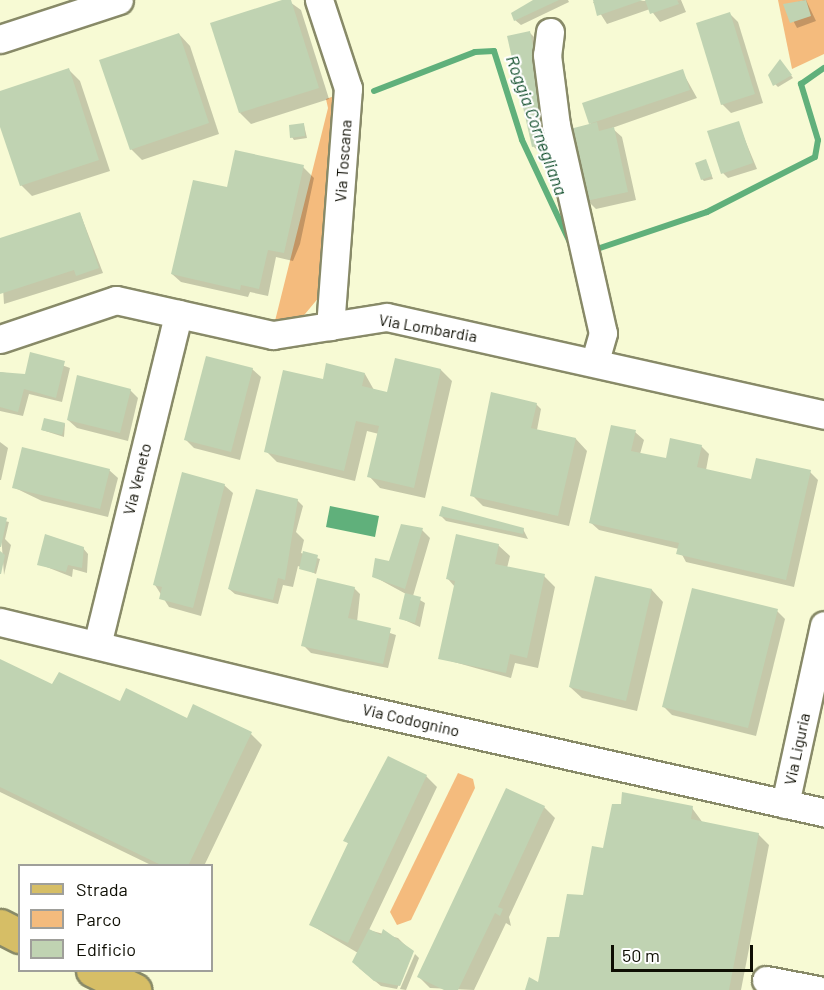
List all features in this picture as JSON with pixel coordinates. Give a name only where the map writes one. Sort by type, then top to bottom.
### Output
[{"type":"main road","points":[[0,926],[18,935]]},
{"type":"main road","points":[[97,972],[134,990]]},
{"type":"street","points":[[0,39],[119,0]]},
{"type":"street","name":"Via Toscana","points":[[319,0],[348,88],[330,326]]},
{"type":"street","points":[[550,32],[547,55],[556,125],[603,333],[595,362]]},
{"type":"street","name":"Via Lombardia","points":[[0,339],[116,300],[273,335],[387,317],[824,415]]},
{"type":"street","name":"Via Veneto","points":[[97,645],[178,314]]},
{"type":"street","name":"Via Codognino","points":[[0,622],[824,812]]},
{"type":"street","name":"Via Liguria","points":[[785,804],[824,625]]},
{"type":"street","points":[[766,980],[818,990]]},
{"type":"green space","points":[[778,0],[824,0],[824,54],[792,69]]},
{"type":"green space","points":[[337,95],[320,296],[300,320],[275,321],[328,108],[326,99]]},
{"type":"green space","points":[[458,773],[473,779],[475,788],[411,920],[397,925],[390,912]]},
{"type":"shaded area","points":[[330,506],[379,516],[375,537],[326,527]]},
{"type":"building","points":[[282,0],[291,0],[319,88],[239,113],[210,23]]},
{"type":"building","points":[[533,0],[559,0],[514,21],[511,13]]},
{"type":"building","points":[[593,0],[643,0],[597,16]]},
{"type":"building","points":[[645,0],[677,0],[679,4],[650,14]]},
{"type":"building","points":[[806,0],[811,16],[790,23],[783,4]]},
{"type":"building","points":[[730,12],[755,94],[721,105],[696,23]]},
{"type":"building","points":[[530,31],[552,142],[532,147],[507,36]]},
{"type":"building","points":[[179,33],[209,123],[130,150],[99,60]]},
{"type":"building","points":[[780,59],[792,75],[773,86],[768,75]]},
{"type":"building","points":[[69,68],[99,160],[20,186],[0,127],[0,91]]},
{"type":"building","points":[[683,69],[690,90],[589,124],[582,103]]},
{"type":"building","points":[[739,121],[753,163],[721,174],[707,131]]},
{"type":"building","points":[[597,122],[599,131],[614,127],[628,192],[586,201],[570,129]]},
{"type":"building","points":[[304,123],[305,136],[290,138],[289,125]]},
{"type":"building","points":[[235,150],[304,165],[284,253],[268,250],[259,289],[241,285],[240,290],[171,274],[193,180],[227,187]]},
{"type":"building","points":[[706,159],[712,176],[701,180],[695,163]]},
{"type":"building","points":[[80,212],[99,268],[76,276],[74,270],[0,294],[0,238]]},
{"type":"building","points":[[30,352],[65,361],[56,398],[24,389],[18,412],[0,407],[0,372],[25,374]]},
{"type":"building","points":[[206,356],[253,368],[231,452],[184,440]]},
{"type":"building","points":[[395,358],[441,369],[414,488],[367,477],[379,426],[356,421],[344,471],[264,452],[283,370],[323,379],[326,363],[365,373],[362,386],[387,392]]},
{"type":"building","points":[[77,375],[131,389],[120,433],[67,420]]},
{"type":"building","points":[[491,392],[537,403],[531,428],[576,438],[558,516],[470,496]]},
{"type":"building","points":[[44,418],[65,423],[62,435],[41,430]]},
{"type":"building","points":[[611,425],[636,430],[631,451],[666,458],[670,438],[702,445],[697,467],[751,479],[756,458],[811,470],[786,580],[676,554],[679,543],[589,523]]},
{"type":"building","points":[[22,447],[110,469],[100,509],[12,488]]},
{"type":"building","points":[[182,472],[225,484],[193,608],[159,599],[162,587],[153,585]]},
{"type":"building","points":[[256,489],[298,499],[285,580],[278,578],[273,600],[228,589]]},
{"type":"building","points":[[442,506],[524,528],[523,534],[439,516]]},
{"type":"building","points":[[0,516],[7,518],[1,547],[0,547]]},
{"type":"building","points":[[401,524],[423,528],[405,589],[372,577],[375,558],[389,561]]},
{"type":"building","points":[[45,534],[84,547],[82,568],[68,565],[66,572],[37,565]]},
{"type":"building","points":[[456,534],[499,544],[495,564],[545,574],[527,658],[510,654],[506,673],[438,659],[455,581],[446,579]]},
{"type":"building","points":[[0,551],[5,555],[1,574],[0,574]]},
{"type":"building","points":[[303,551],[318,555],[314,573],[299,569]]},
{"type":"building","points":[[595,576],[652,589],[626,701],[569,687]]},
{"type":"building","points":[[317,578],[355,587],[348,618],[391,628],[383,664],[301,646]]},
{"type":"building","points":[[692,588],[778,609],[748,728],[662,707]]},
{"type":"building","points":[[405,593],[421,597],[415,623],[399,619]]},
{"type":"building","points":[[0,659],[52,684],[59,672],[120,701],[126,688],[187,718],[193,704],[252,732],[189,864],[159,864],[0,787]]},
{"type":"building","points":[[388,756],[427,775],[348,943],[309,925],[348,843],[343,841]]},
{"type":"building","points":[[506,788],[545,806],[498,907],[503,909],[500,916],[495,913],[458,990],[444,990],[417,977]]},
{"type":"building","points":[[622,792],[693,806],[691,819],[759,833],[729,990],[525,990],[529,977],[538,982],[547,937],[559,937],[567,894],[583,895],[592,846],[603,848],[612,804],[621,804]]},
{"type":"building","points":[[369,929],[381,935],[383,929],[414,951],[400,986],[374,981],[352,962]]},
{"type":"waterway","name":"Roggia Cornegliana","points":[[374,91],[475,52],[494,51],[522,140],[575,253]]},
{"type":"waterway","name":"Roggia Cornegliana","points":[[591,251],[707,212],[815,157],[818,140],[801,84],[824,68]]}]
